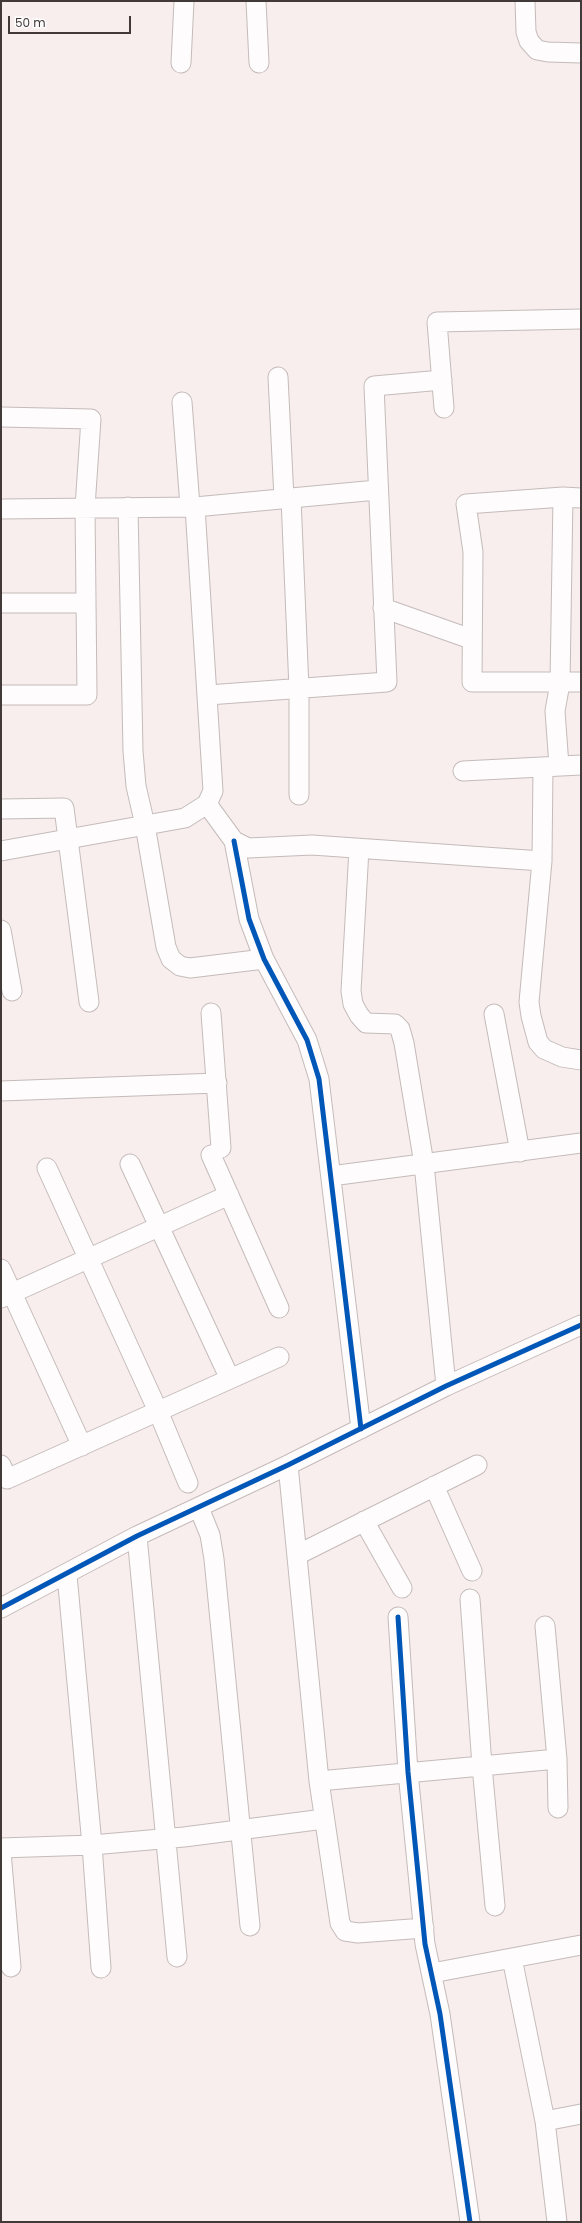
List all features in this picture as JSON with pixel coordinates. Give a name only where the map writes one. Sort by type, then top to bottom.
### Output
[{"type":"street","points":[[181,63],[184,1]]},
{"type":"street","points":[[256,1],[259,63]]},
{"type":"street","points":[[525,1],[526,32],[529,41],[537,50],[548,52],[581,53]]},
{"type":"street","points":[[444,408],[437,322],[581,319]]},
{"type":"street","points":[[278,377],[288,499],[299,688],[299,795]]},
{"type":"street","points":[[208,695],[387,682],[377,490],[374,386],[442,380]]},
{"type":"street","points":[[1,851],[185,818],[207,804],[214,791],[208,695],[182,402]]},
{"type":"street","points":[[1,417],[91,419],[85,507],[87,695],[1,695]]},
{"type":"street","points":[[1,509],[192,506],[288,499],[377,490]]},
{"type":"street","points":[[581,682],[560,683],[472,682],[471,639],[473,552],[466,504],[572,497],[560,683],[555,711],[530,1002],[538,1042],[544,1049],[562,1057],[581,1060]]},
{"type":"street","points":[[128,507],[133,751],[136,786],[146,825],[166,946],[171,959],[180,966],[190,968],[264,959]]},
{"type":"street","points":[[1,603],[86,603]]},
{"type":"street","points":[[383,608],[471,639]]},
{"type":"street","points":[[463,771],[581,765]]},
{"type":"street","points":[[207,804],[234,841],[249,919],[264,959],[307,1040],[318,1079],[361,1429]]},
{"type":"street","points":[[1,809],[64,808],[89,1002]]},
{"type":"street","points":[[234,841],[248,848],[312,845],[542,861]]},
{"type":"street","points":[[359,849],[351,991],[353,1004],[366,1023],[394,1024],[400,1029],[424,1164],[446,1386]]},
{"type":"street","points":[[1,930],[12,991]]},
{"type":"street","points":[[211,1013],[216,1083],[216,1152],[229,1195],[279,1308]]},
{"type":"street","points":[[494,1014],[520,1152]]},
{"type":"street","points":[[1,1091],[216,1083]]},
{"type":"street","points":[[331,1176],[581,1143]]},
{"type":"street","points":[[130,1164],[230,1379]]},
{"type":"street","points":[[47,1168],[158,1411],[188,1483]]},
{"type":"street","points":[[6,1296],[229,1195]]},
{"type":"street","points":[[1,1268],[6,1296],[82,1446]]},
{"type":"street","points":[[1,1608],[67,1575],[138,1536],[288,1465],[446,1386],[581,1325]]},
{"type":"street","points":[[1,1465],[8,1479],[279,1356]]},
{"type":"street","points":[[288,1465],[319,1781],[335,1902],[340,1922],[345,1931],[358,1933],[424,1928]]},
{"type":"street","points":[[297,1555],[477,1465]]},
{"type":"street","points":[[434,1486],[472,1571]]},
{"type":"street","points":[[199,1508],[210,1535],[214,1559],[250,1926]]},
{"type":"street","points":[[364,1521],[402,1588]]},
{"type":"street","points":[[138,1536],[177,1957]]},
{"type":"street","points":[[67,1575],[92,1845],[101,1968]]},
{"type":"street","points":[[470,1599],[482,1766],[495,1906]]},
{"type":"street","points":[[398,1618],[408,1772],[424,1928],[440,2014],[470,2222]]},
{"type":"street","points":[[545,1626],[557,1759],[558,1808]]},
{"type":"street","points":[[319,1781],[557,1759]]},
{"type":"street","points":[[1,1848],[92,1845],[240,1830],[324,1819]]},
{"type":"street","points":[[1,1852],[11,1967]]},
{"type":"street","points":[[432,1972],[581,1945]]},
{"type":"street","points":[[512,1958],[545,2120],[557,2222]]},
{"type":"street","points":[[545,2120],[581,2114]]},
{"type":"cycle path","points":[[234,841],[249,919],[264,959],[307,1040],[319,1079],[361,1429]]},
{"type":"cycle path","points":[[1,1608],[137,1536],[288,1465],[446,1386],[581,1325]]},
{"type":"cycle path","points":[[398,1617],[408,1772],[425,1944],[440,2014],[470,2222]]}]
